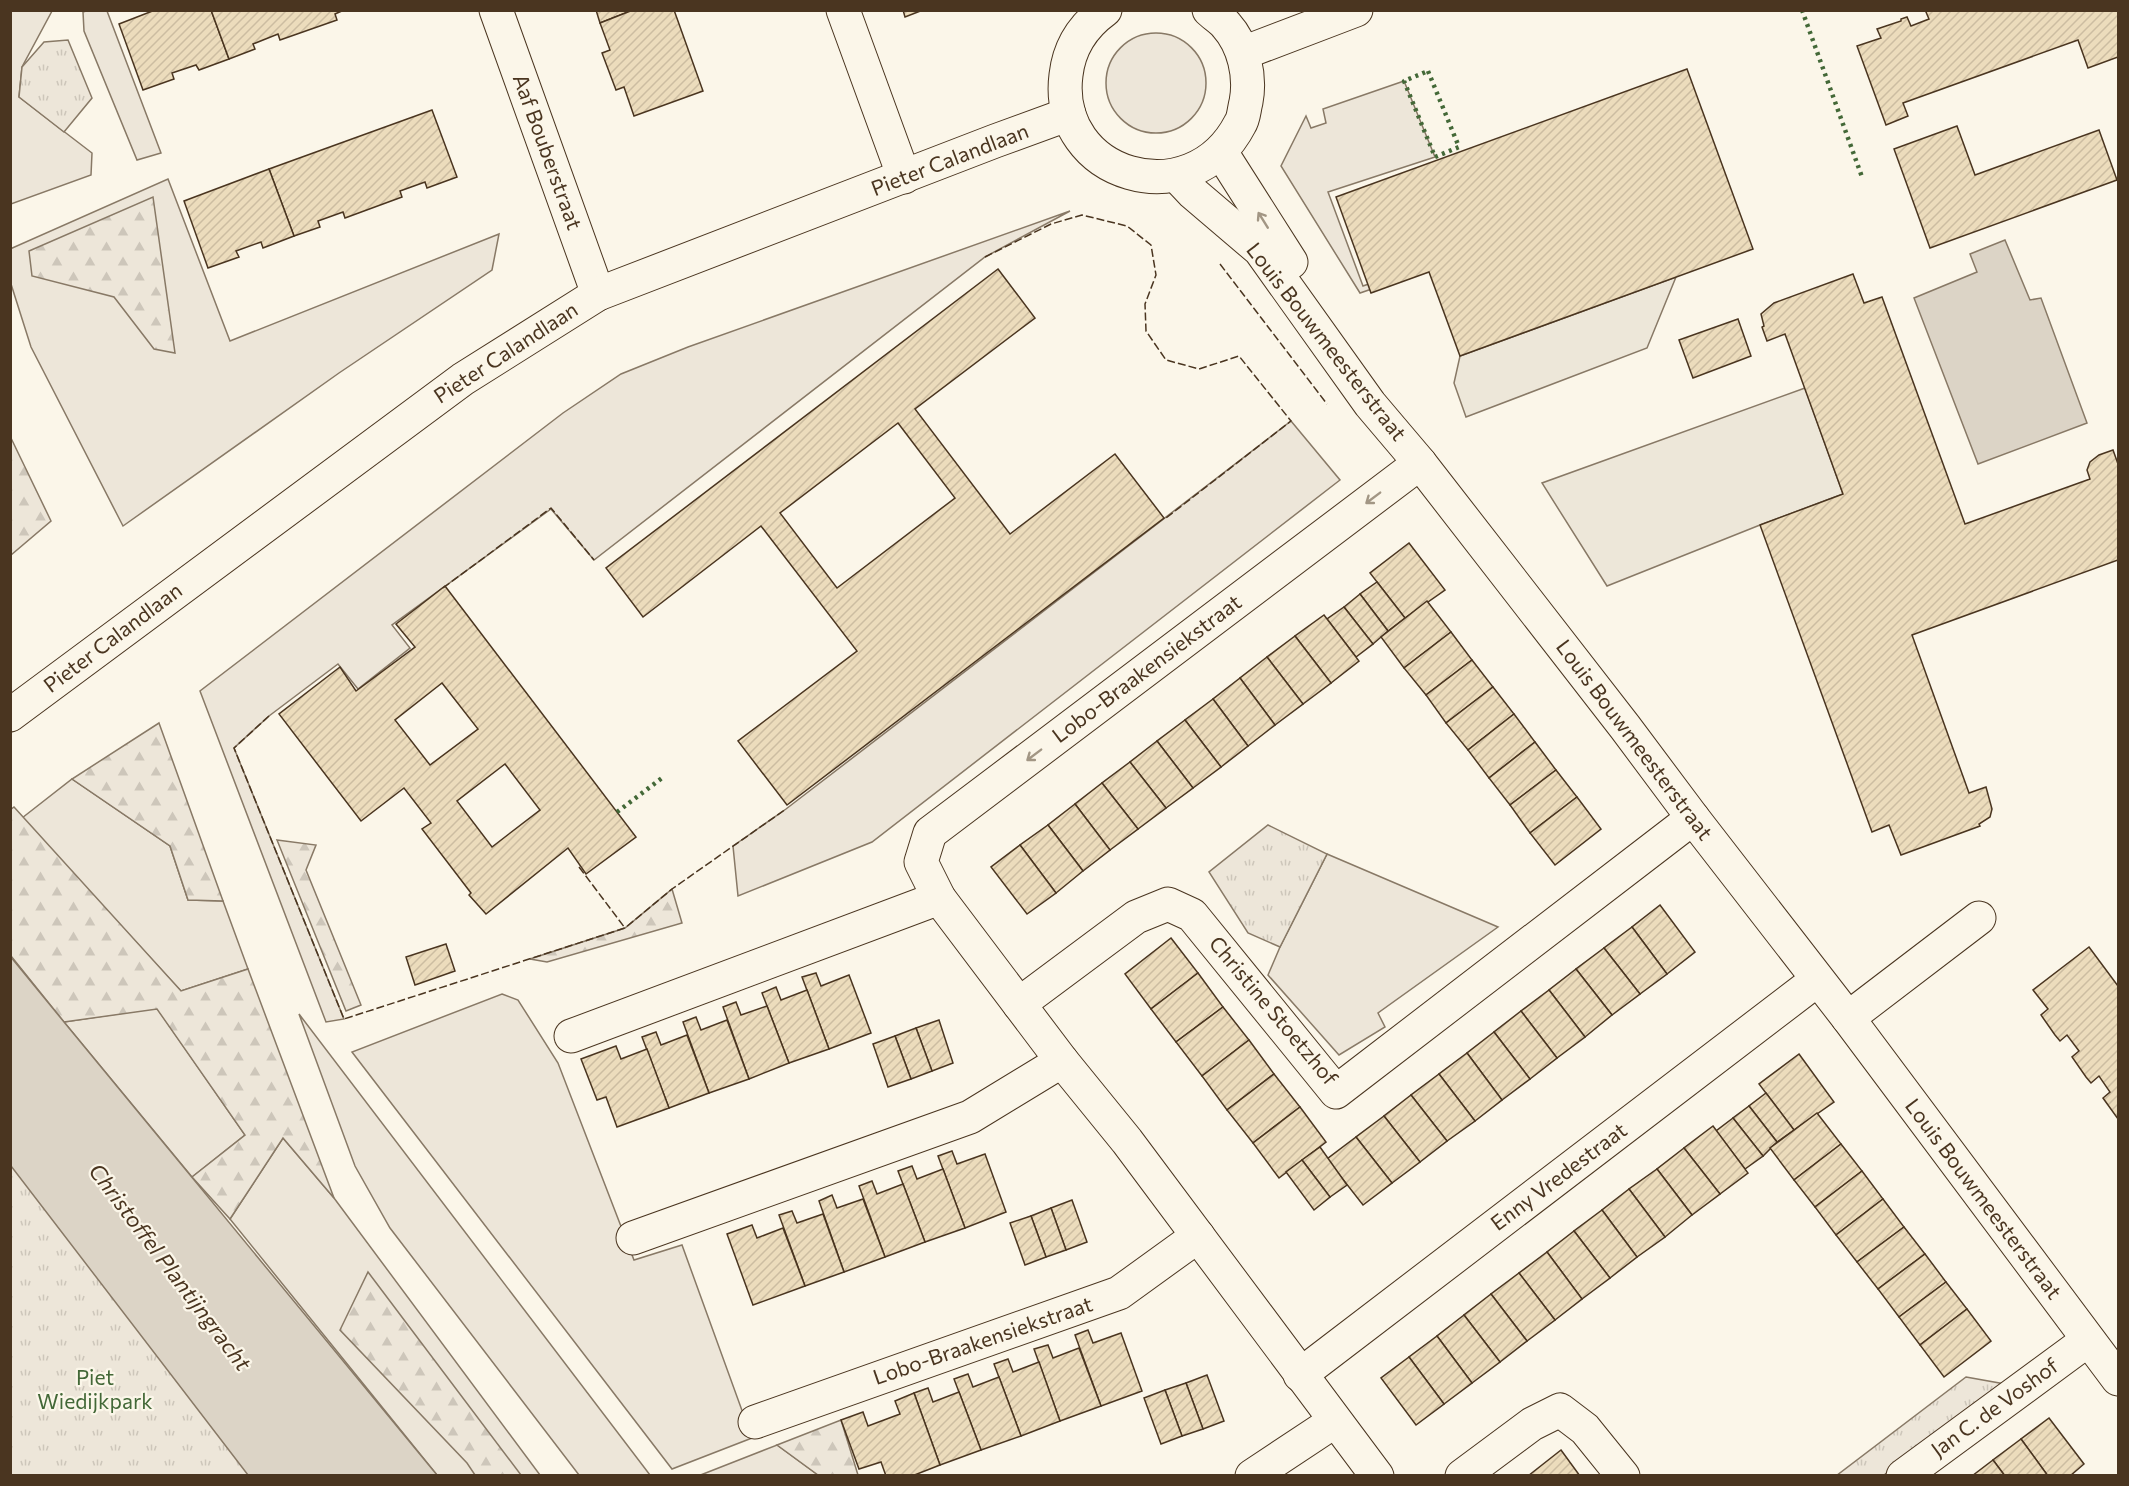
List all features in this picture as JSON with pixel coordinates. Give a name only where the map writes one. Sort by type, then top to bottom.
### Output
[{"type":"street","name":"Aaf Bouberstraat","points":[[496,10],[598,294]]},
{"type":"street","points":[[843,10],[904,177]]},
{"type":"street","points":[[1105,10],[1094,18],[1077,38],[1067,63],[1064,88],[1069,114],[1085,144],[1111,166],[1143,177],[1177,176],[1200,167],[1221,152],[1241,123],[1249,87],[1243,53],[1227,25],[1209,10]]},
{"type":"street","points":[[1243,53],[1356,10]]},
{"type":"street","name":"Pieter Calandlaan","points":[[10,714],[463,379],[598,294],[1069,114]]},
{"type":"street","name":"Louis Bouwmeesterstraat","points":[[1221,152],[1275,239],[1388,401],[1420,463]]},
{"type":"street","name":"Louis Bouwmeesterstraat","points":[[1177,176],[1193,193],[1260,250],[1370,404],[1420,463],[1625,727],[1848,1018],[2118,1379]]},
{"type":"street","name":"Lobo-Braakensiekstraat","points":[[1377,1476],[1198,1236],[939,898],[921,862],[930,833],[1420,463]]},
{"type":"street","name":"Christine Stoetzhof","points":[[1019,1004],[1136,917],[1168,904],[1192,915],[1335,1092],[1693,818]]},
{"type":"street","points":[[571,1036],[939,898]]},
{"type":"street","points":[[1848,1018],[1978,918]]},
{"type":"street","name":"Enny Vredestraat","points":[[1300,1375],[1817,980]]},
{"type":"street","points":[[633,1238],[970,1117],[1062,1061]]},
{"type":"street","name":"Lobo-Braakensiekstraat","points":[[755,1422],[1119,1293],[1198,1236]]},
{"type":"street","name":"Jan C. de Voshof","points":[[1903,1476],[2088,1340]]},
{"type":"street","points":[[1462,1476],[1532,1424],[1560,1410],[1585,1429],[1623,1476]]},
{"type":"street","points":[[1252,1476],[1335,1421]]},
{"type":"green space","points":[[11,11],[52,11],[22,67],[19,97],[92,153],[91,175],[11,204]]},
{"type":"green space","points":[[107,11],[161,153],[137,160],[84,31],[83,12]]},
{"type":"green space","points":[[1156,33],[1175,37],[1191,48],[1202,64],[1206,83],[1202,102],[1191,118],[1175,129],[1156,133],[1137,129],[1121,118],[1110,102],[1106,83],[1110,64],[1121,48],[1137,37]]},
{"type":"green space","points":[[68,40],[92,98],[64,132],[19,97],[22,67],[44,42]]},
{"type":"green space","points":[[1404,81],[1435,157],[1328,192],[1363,286],[1422,265],[1424,271],[1360,293],[1281,166],[1306,116],[1311,128],[1326,123],[1323,109]]},
{"type":"green space","points":[[168,179],[230,341],[499,234],[492,270],[339,373],[123,526],[31,347],[11,284],[10,249]]},
{"type":"green space","points":[[153,197],[175,353],[154,349],[114,297],[32,276],[29,251]]},
{"type":"green space","points":[[1070,211],[985,257],[594,560],[551,509],[392,625],[410,648],[358,689],[338,664],[269,716],[234,748],[344,1019],[326,1022],[200,691],[563,413],[621,374],[688,347]]},
{"type":"green space","points":[[1291,421],[1340,480],[872,842],[738,896],[733,846],[786,809]]},
{"type":"green space","points":[[10,436],[51,521],[11,555],[10,555]]},
{"type":"green space","points":[[159,723],[223,901],[188,900],[170,846],[72,779]]},
{"type":"green space","points":[[72,779],[170,846],[188,900],[223,901],[248,969],[181,991],[22,818]]},
{"type":"green space","points":[[14,807],[181,991],[248,969],[334,1198],[283,1138],[230,1219],[192,1177],[245,1135],[157,1009],[64,1022],[11,956],[10,810]]},
{"type":"green space","points":[[1268,825],[1327,854],[1280,947],[1248,933],[1209,872]]},
{"type":"green space","points":[[277,840],[316,845],[306,870],[361,1005],[346,1011]]},
{"type":"green space","points":[[1327,854],[1498,927],[1378,1013],[1385,1027],[1339,1055],[1268,975]]},
{"type":"green space","points":[[672,889],[682,923],[547,962],[530,959],[625,928]]},
{"type":"green space","points":[[502,994],[518,1000],[558,1063],[634,1260],[682,1245],[752,1438],[672,1469],[352,1052]]},
{"type":"green space","points":[[157,1008],[245,1135],[192,1177],[64,1022]]},
{"type":"green space","points":[[299,1014],[650,1475],[579,1475],[390,1228],[355,1166]]},
{"type":"green space","points":[[283,1138],[334,1198],[540,1475],[437,1475],[230,1219]]},
{"type":"green space","name":"Piet Wiedijkpark","points":[[11,1142],[267,1475],[11,1475]]},
{"type":"green space","points":[[368,1272],[521,1475],[475,1475],[467,1463],[340,1330]]},
{"type":"green space","points":[[1966,1377],[2005,1384],[1884,1475],[1836,1476]]},
{"type":"green space","points":[[841,1420],[858,1475],[818,1475],[777,1445]]},
{"type":"green space","points":[[777,1445],[818,1475],[698,1476]]},
{"type":"shaded area","points":[[1676,277],[1647,348],[1466,417],[1454,383],[1460,356]]},
{"type":"shaded area","points":[[1805,388],[1843,494],[1607,586],[1542,483]]},
{"type":"water","points":[[2005,240],[2030,300],[2041,298],[2087,423],[1978,464],[1914,298],[1977,272],[1970,254]]},
{"type":"water","name":"Christoffel Plantijngracht","points":[[10,956],[437,1475],[248,1475],[11,1166]]},
{"type":"building","points":[[155,10],[211,10],[229,59],[199,70],[196,65],[172,73],[174,79],[143,90],[119,24]]},
{"type":"building","points":[[211,10],[344,10],[335,14],[337,20],[280,40],[278,34],[253,44],[255,49],[229,59]]},
{"type":"building","points":[[596,10],[633,10],[600,23]]},
{"type":"building","points":[[633,10],[674,10],[703,91],[634,116],[624,87],[616,90],[602,53],[610,50],[600,23]]},
{"type":"building","points":[[903,10],[923,10],[905,17]]},
{"type":"building","points":[[1929,10],[2118,10],[2118,57],[2088,68],[2078,40],[1903,103],[1908,116],[1886,125],[1857,46],[1881,38],[1877,29],[1901,21],[1901,19],[1907,17],[1911,26],[1929,19],[1926,12]]},
{"type":"building","points":[[1687,69],[1753,249],[1460,356],[1429,272],[1371,293],[1336,197]]},
{"type":"building","points":[[432,110],[457,177],[427,188],[425,182],[400,191],[402,197],[345,218],[343,212],[318,221],[320,227],[294,236],[269,169]]},
{"type":"building","points":[[1957,126],[1975,175],[2099,130],[2117,180],[1930,248],[1894,149]]},
{"type":"building","points":[[269,169],[294,236],[263,248],[261,242],[236,251],[239,257],[208,268],[184,201]]},
{"type":"building","points":[[998,269],[1035,318],[915,409],[1010,534],[1115,454],[1164,518],[787,805],[738,741],[857,651],[761,526],[643,617],[606,568]],"holes":[[[898,423],[955,498],[837,588],[780,513]]]},
{"type":"building","points":[[1853,274],[1864,303],[1882,297],[1965,524],[2090,479],[2087,470],[2090,462],[2099,455],[2113,450],[2118,464],[2118,560],[1912,635],[1969,793],[1986,787],[1992,809],[1990,817],[1979,824],[1980,826],[1901,855],[1889,825],[1872,832],[1760,525],[1843,494],[1785,334],[1767,341],[1762,327],[1764,326],[1761,314],[1774,303]]},
{"type":"building","points":[[1738,319],[1751,356],[1693,378],[1679,340]]},
{"type":"building","points":[[1409,543],[1445,590],[1405,618],[1370,573]]},
{"type":"building","points":[[1377,582],[1405,618],[1388,631],[1360,594]]},
{"type":"building","points":[[445,586],[636,837],[586,874],[568,848],[486,914],[469,895],[471,893],[422,829],[431,823],[404,788],[361,821],[279,714],[340,667],[356,691],[415,647],[396,624]],"holes":[[[442,683],[478,729],[430,765],[395,720]],[[505,764],[540,810],[492,847],[457,801]]]},
{"type":"building","points":[[1360,594],[1388,631],[1373,644],[1344,607]]},
{"type":"building","points":[[1427,601],[1451,632],[1404,668],[1381,637]]},
{"type":"building","points":[[1344,607],[1373,644],[1356,657],[1327,619]]},
{"type":"building","points":[[1324,615],[1359,661],[1331,683],[1295,636]]},
{"type":"building","points":[[1451,632],[1472,660],[1426,695],[1404,668]]},
{"type":"building","points":[[1295,636],[1331,683],[1303,704],[1267,657]]},
{"type":"building","points":[[1267,657],[1303,704],[1275,725],[1240,678]]},
{"type":"building","points":[[1472,660],[1493,687],[1446,723],[1426,695]]},
{"type":"building","points":[[1240,678],[1275,725],[1248,746],[1213,699]]},
{"type":"building","points":[[1493,687],[1514,714],[1468,750],[1446,723]]},
{"type":"building","points":[[1213,699],[1248,746],[1221,767],[1185,720]]},
{"type":"building","points":[[1514,714],[1535,742],[1489,778],[1468,750]]},
{"type":"building","points":[[1185,720],[1221,767],[1193,788],[1157,741]]},
{"type":"building","points":[[1157,741],[1193,788],[1166,808],[1130,762]]},
{"type":"building","points":[[1535,742],[1556,770],[1510,805],[1489,778]]},
{"type":"building","points":[[1130,762],[1166,808],[1138,829],[1102,783]]},
{"type":"building","points":[[1556,770],[1577,797],[1530,833],[1510,805]]},
{"type":"building","points":[[1102,783],[1138,829],[1110,850],[1075,804]]},
{"type":"building","points":[[1577,797],[1601,829],[1555,865],[1530,833]]},
{"type":"building","points":[[1075,804],[1110,850],[1083,871],[1048,825]]},
{"type":"building","points":[[1048,825],[1083,871],[1056,893],[1020,845]]},
{"type":"building","points":[[1020,845],[1056,893],[1027,914],[991,867]]},
{"type":"building","points":[[1660,905],[1695,952],[1667,974],[1632,927]]},
{"type":"building","points":[[1632,927],[1667,974],[1640,994],[1604,948]]},
{"type":"building","points":[[1171,938],[1198,973],[1151,1009],[1125,974]]},
{"type":"building","points":[[446,944],[455,971],[415,985],[406,957]]},
{"type":"building","points":[[2089,947],[2118,986],[2118,1119],[2103,1098],[2110,1092],[2099,1076],[2091,1083],[2086,1077],[2072,1057],[2079,1051],[2067,1035],[2060,1041],[2055,1035],[2041,1015],[2048,1009],[2033,990]]},
{"type":"building","points":[[1604,948],[1640,994],[1612,1015],[1576,969]]},
{"type":"building","points":[[1576,969],[1612,1015],[1585,1037],[1549,990]]},
{"type":"building","points":[[816,973],[821,986],[849,975],[871,1033],[829,1049],[802,977]]},
{"type":"building","points":[[1198,973],[1223,1007],[1176,1042],[1151,1009]]},
{"type":"building","points":[[776,987],[781,1000],[807,990],[829,1049],[789,1063],[762,993]]},
{"type":"building","points":[[1549,990],[1585,1037],[1557,1058],[1521,1011]]},
{"type":"building","points":[[736,1002],[741,1015],[767,1006],[789,1063],[749,1079],[723,1007]]},
{"type":"building","points":[[1223,1007],[1249,1040],[1202,1076],[1176,1042]]},
{"type":"building","points":[[1521,1011],[1557,1058],[1530,1079],[1494,1032]]},
{"type":"building","points":[[696,1017],[701,1030],[727,1020],[749,1079],[709,1093],[683,1022]]},
{"type":"building","points":[[939,1020],[953,1063],[932,1071],[916,1028]]},
{"type":"building","points":[[916,1028],[932,1071],[911,1079],[895,1036]]},
{"type":"building","points":[[656,1032],[661,1045],[687,1035],[709,1093],[669,1108],[642,1037]]},
{"type":"building","points":[[1494,1032],[1530,1079],[1502,1100],[1467,1053]]},
{"type":"building","points":[[895,1036],[911,1079],[888,1087],[873,1044]]},
{"type":"building","points":[[1249,1040],[1274,1074],[1227,1110],[1202,1076]]},
{"type":"building","points":[[616,1046],[621,1059],[647,1049],[669,1108],[617,1127],[606,1097],[597,1100],[581,1059]]},
{"type":"building","points":[[1467,1053],[1502,1100],[1475,1121],[1439,1074]]},
{"type":"building","points":[[1799,1054],[1834,1102],[1794,1130],[1759,1084]]},
{"type":"building","points":[[1274,1074],[1300,1107],[1253,1143],[1227,1110]]},
{"type":"building","points":[[1439,1074],[1475,1121],[1447,1141],[1411,1095]]},
{"type":"building","points":[[1766,1093],[1794,1130],[1777,1142],[1749,1106]]},
{"type":"building","points":[[1411,1095],[1447,1141],[1420,1162],[1384,1116]]},
{"type":"building","points":[[1749,1106],[1777,1142],[1763,1156],[1733,1118]]},
{"type":"building","points":[[1300,1107],[1326,1142],[1279,1178],[1253,1143]]},
{"type":"building","points":[[1817,1113],[1841,1144],[1794,1180],[1770,1148]]},
{"type":"building","points":[[1384,1116],[1420,1162],[1392,1183],[1356,1137]]},
{"type":"building","points":[[1733,1118],[1763,1156],[1745,1169],[1716,1131]]},
{"type":"building","points":[[1713,1126],[1748,1173],[1720,1194],[1684,1148]]},
{"type":"building","points":[[1356,1137],[1392,1183],[1363,1205],[1327,1159]]},
{"type":"building","points":[[1841,1144],[1862,1171],[1815,1207],[1794,1180]]},
{"type":"building","points":[[1320,1147],[1347,1185],[1330,1197],[1302,1160]]},
{"type":"building","points":[[1684,1148],[1720,1194],[1692,1215],[1657,1169]]},
{"type":"building","points":[[952,1151],[957,1164],[985,1154],[1006,1212],[965,1228],[938,1156]]},
{"type":"building","points":[[1302,1160],[1330,1197],[1314,1210],[1286,1172]]},
{"type":"building","points":[[912,1166],[917,1179],[943,1169],[965,1228],[925,1242],[898,1171]]},
{"type":"building","points":[[1657,1169],[1692,1215],[1665,1237],[1629,1189]]},
{"type":"building","points":[[1862,1171],[1883,1199],[1836,1235],[1815,1207]]},
{"type":"building","points":[[872,1181],[877,1194],[903,1184],[925,1242],[885,1257],[859,1186]]},
{"type":"building","points":[[1629,1189],[1665,1237],[1637,1257],[1602,1210]]},
{"type":"building","points":[[832,1195],[837,1208],[863,1199],[885,1257],[844,1272],[819,1201]]},
{"type":"building","points":[[1883,1199],[1904,1227],[1857,1262],[1836,1235]]},
{"type":"building","points":[[1072,1200],[1087,1242],[1066,1250],[1051,1208]]},
{"type":"building","points":[[1051,1208],[1066,1250],[1046,1257],[1031,1216]]},
{"type":"building","points":[[1602,1210],[1637,1257],[1610,1278],[1574,1231]]},
{"type":"building","points":[[792,1211],[797,1223],[823,1214],[844,1272],[805,1286],[779,1215]]},
{"type":"building","points":[[1031,1216],[1046,1257],[1025,1265],[1010,1223]]},
{"type":"building","points":[[752,1225],[757,1238],[783,1228],[805,1286],[753,1305],[727,1234]]},
{"type":"building","points":[[1904,1227],[1925,1254],[1878,1289],[1857,1262]]},
{"type":"building","points":[[1574,1231],[1610,1278],[1582,1299],[1547,1252]]},
{"type":"building","points":[[1547,1252],[1582,1299],[1555,1320],[1519,1273]]},
{"type":"building","points":[[1925,1254],[1946,1282],[1899,1317],[1878,1289]]},
{"type":"building","points":[[1519,1273],[1555,1320],[1527,1341],[1491,1294]]},
{"type":"building","points":[[1946,1282],[1967,1309],[1920,1345],[1899,1317]]},
{"type":"building","points":[[1491,1294],[1527,1341],[1500,1362],[1464,1315]]},
{"type":"building","points":[[1967,1309],[1991,1341],[1944,1377],[1920,1345]]},
{"type":"building","points":[[1464,1315],[1500,1362],[1472,1383],[1437,1336]]},
{"type":"building","points":[[1088,1330],[1093,1343],[1121,1333],[1142,1391],[1101,1406],[1075,1335]]},
{"type":"building","points":[[1437,1336],[1472,1383],[1444,1404],[1409,1357]]},
{"type":"building","points":[[1048,1345],[1053,1358],[1079,1348],[1101,1406],[1060,1421],[1034,1349]]},
{"type":"building","points":[[1409,1357],[1444,1404],[1416,1425],[1381,1378]]},
{"type":"building","points":[[1008,1359],[1013,1372],[1039,1362],[1060,1421],[1021,1436],[994,1364]]},
{"type":"building","points":[[968,1374],[973,1387],[999,1377],[1021,1436],[981,1450],[954,1379]]},
{"type":"building","points":[[1207,1375],[1224,1421],[1203,1429],[1186,1383]]},
{"type":"building","points":[[1186,1383],[1203,1429],[1182,1436],[1165,1390]]},
{"type":"building","points":[[928,1388],[933,1402],[959,1392],[981,1450],[940,1465],[914,1393]]},
{"type":"building","points":[[1165,1390],[1182,1436],[1161,1444],[1144,1398]]},
{"type":"building","points":[[914,1393],[940,1465],[912,1476],[886,1476],[881,1462],[859,1469],[841,1420],[863,1412],[868,1426],[900,1414],[895,1401]]},
{"type":"building","points":[[2049,1418],[2084,1464],[2070,1476],[2048,1476],[2021,1439]]},
{"type":"building","points":[[2021,1439],[2048,1476],[2005,1476],[1993,1460]]},
{"type":"building","points":[[1561,1450],[1580,1476],[1528,1476]]},
{"type":"building","points":[[1993,1460],[2005,1476],[1972,1476]]},
{"type":"hedge","points":[[1802,10],[1862,177]]},
{"type":"hedge","points":[[1428,71],[1459,147],[1435,157],[1404,81],[1428,71]]},
{"type":"hedge","points":[[617,812],[662,778]]},
{"type":"fence","points":[[985,257],[1051,224],[1082,215],[1127,226],[1151,245],[1156,275],[1145,304],[1146,331],[1166,360],[1199,369],[1239,356],[1291,421],[1166,518]]},
{"type":"fence","points":[[1220,264],[1327,404]]},
{"type":"fence","points":[[443,588],[551,508],[594,560]]},
{"type":"fence","points":[[269,716],[234,748],[344,1019],[625,928],[672,889],[786,809]]},
{"type":"fence","points":[[579,867],[625,928]]}]
